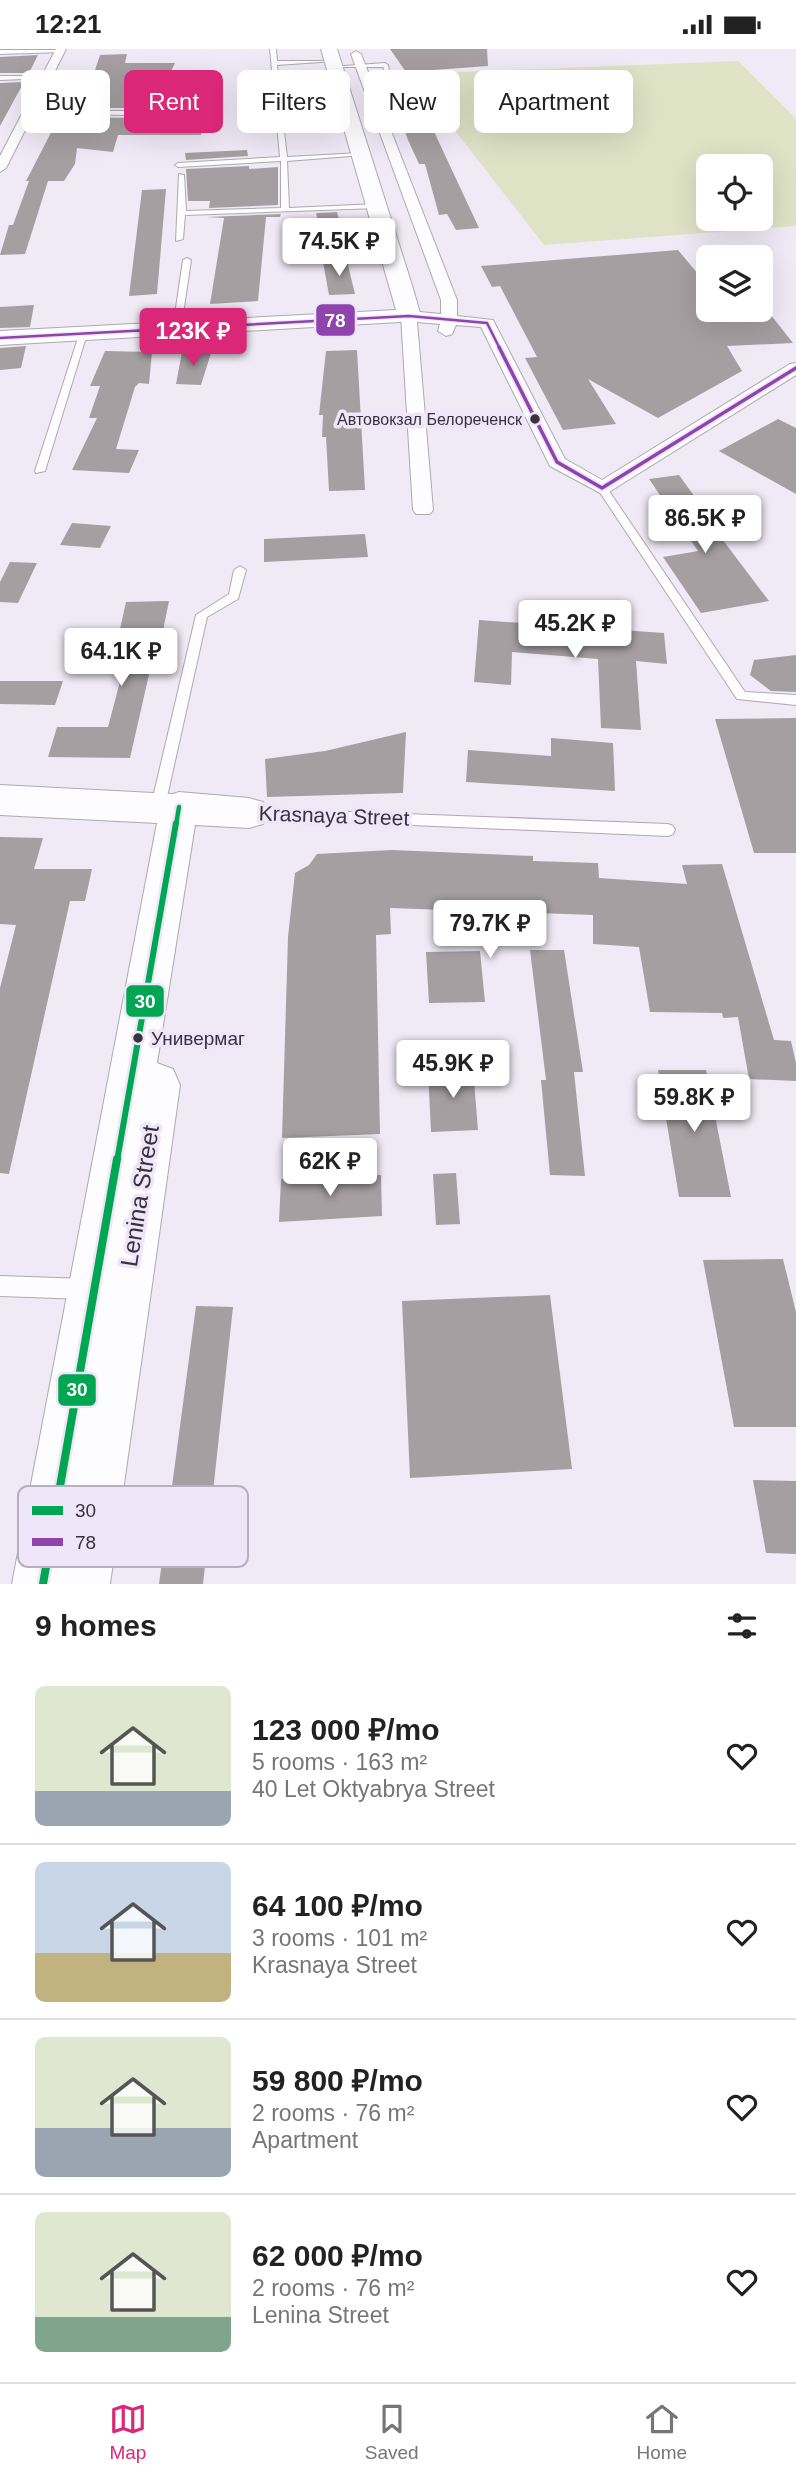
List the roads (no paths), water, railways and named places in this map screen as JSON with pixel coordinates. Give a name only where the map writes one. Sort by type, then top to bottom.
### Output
[{"type":"street","points":[[50,70],[60,50]]},
{"type":"street","points":[[358,60],[449,300],[447,325]]},
{"type":"street","points":[[350,117],[392,249],[409,316],[423,510]]},
{"type":"street","points":[[0,168],[21,128]]},
{"type":"street","points":[[0,338],[409,316],[447,325],[487,323],[556,462],[602,488],[796,368]]},
{"type":"street","name":"Krasnaya Street","points":[[0,800],[197,809]]},
{"type":"street","name":"Lenina Street","points":[[60,1486],[95,1289],[197,809]]},
{"type":"street","name":"Lenina Street","points":[[94,1486],[197,809]]},
{"type":"lane","points":[[273,49],[275,70]]},
{"type":"lane","points":[[2,51],[60,50]]},
{"type":"lane","points":[[274,63],[332,59],[358,60],[386,67],[380,57]]},
{"type":"lane","points":[[0,78],[21,78]]},
{"type":"lane","points":[[281,133],[285,210]]},
{"type":"lane","points":[[178,165],[360,155]]},
{"type":"lane","points":[[178,239],[182,213],[181,175]]},
{"type":"lane","points":[[182,213],[377,206]]},
{"type":"lane","points":[[294,253],[392,249]]},
{"type":"lane","points":[[177,328],[187,260]]},
{"type":"lane","points":[[40,471],[83,334]]},
{"type":"lane","points":[[602,488],[741,696],[796,699]]},
{"type":"lane","points":[[197,809],[202,615],[234,596],[240,571]]},
{"type":"lane","name":"Krasnaya Street","points":[[197,809],[668,829]]},
{"type":"lane","points":[[0,1286],[95,1289]]},
{"type":"place","name":"Автовокзал Белореченск","points":[[535,419]]},
{"type":"place","name":"Универмаг","points":[[138,1038]]}]
